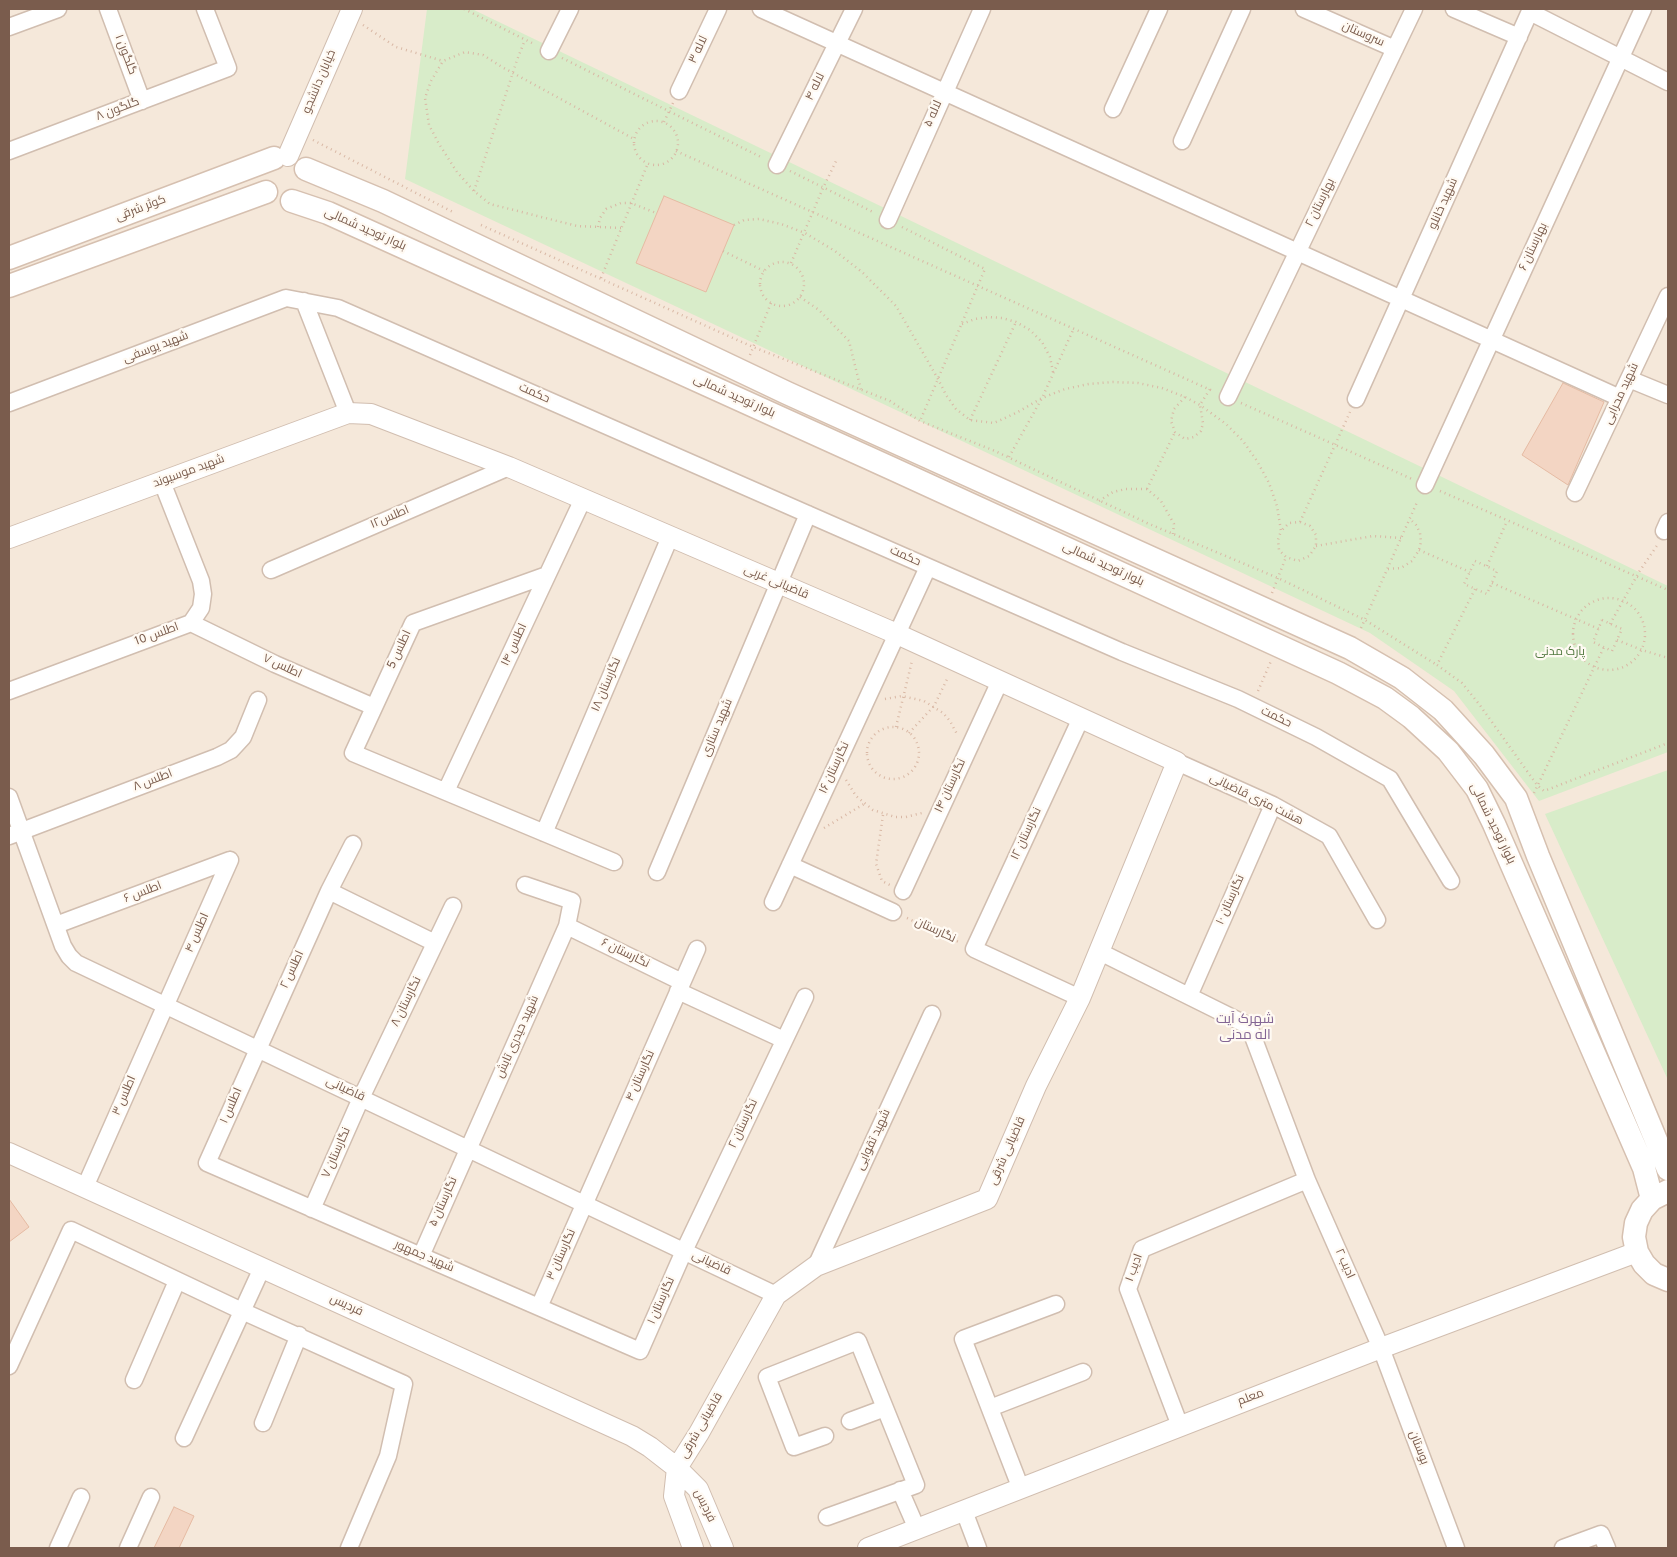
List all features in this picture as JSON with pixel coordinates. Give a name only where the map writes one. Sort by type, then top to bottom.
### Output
[{"type":"main road","points":[[281,157],[301,161],[306,169],[308,178],[306,188],[301,196],[292,200],[283,201],[274,198],[266,192],[262,183],[262,174],[266,165],[281,157]]},
{"type":"main road","name":"کوثر شرقی","points":[[9,258],[281,157]]},
{"type":"main road","name":"بلوار توحید شمالی","points":[[306,169],[383,201],[743,372],[1350,648],[1402,678],[1443,710],[1484,755],[1516,798],[1538,856],[1668,1169]]},
{"type":"main road","points":[[9,286],[266,192]]},
{"type":"main road","name":"بلوار توحید شمالی","points":[[292,200],[328,213],[1338,673],[1385,698],[1411,717],[1448,750],[1477,789],[1644,1168],[1660,1195]]},
{"type":"main road","points":[[1660,1195],[1642,1210],[1636,1223],[1634,1237],[1637,1252],[1644,1264],[1654,1274],[1668,1280]]},
{"type":"street","points":[[9,27],[58,9]]},
{"type":"street","name":"گلگون ۱","points":[[108,9],[142,100]]},
{"type":"street","name":"گلگون ۸","points":[[9,151],[228,68],[205,9]]},
{"type":"street","points":[[549,51],[570,9]]},
{"type":"street","name":"لاله ۳","points":[[679,91],[718,9]]},
{"type":"street","points":[[760,9],[1620,398]]},
{"type":"street","name":"لاله ۴","points":[[778,165],[854,9]]},
{"type":"street","name":"لاله ۵","points":[[888,220],[982,9]]},
{"type":"street","points":[[1114,109],[1159,9]]},
{"type":"street","points":[[1182,141],[1242,9]]},
{"type":"street","name":"سروستان","points":[[1304,9],[1395,50]]},
{"type":"street","name":"بهارستان ۲","points":[[1228,397],[1414,9]]},
{"type":"street","points":[[1454,9],[1519,37]]},
{"type":"street","name":"بهارستان ۶","points":[[1425,485],[1643,9]]},
{"type":"street","points":[[1530,10],[1668,82]]},
{"type":"street","name":"شهید خانلو","points":[[1356,399],[1530,10]]},
{"type":"street","name":"خیابان دانشجو","points":[[281,157],[299,133],[351,12]]},
{"type":"street","name":"شهید محرابی","points":[[1575,493],[1668,296]]},
{"type":"street","name":"شهید یوسفی","points":[[9,404],[286,298],[304,302]]},
{"type":"street","points":[[304,302],[348,413]]},
{"type":"street","name":"حکمت","points":[[304,302],[338,308],[1122,652],[1252,706],[1316,737],[1390,779],[1451,881]]},
{"type":"street","points":[[1629,379],[1668,395]]},
{"type":"street","name":"شهید موسیوند","points":[[9,538],[348,413],[371,414]]},
{"type":"street","name":"قاضیانی غربی","points":[[371,414],[508,467],[897,634],[1177,762]]},
{"type":"street","name":"اطلس۱۲","points":[[271,570],[508,467]]},
{"type":"street","name":"اطلس 10","points":[[9,691],[191,623],[201,608],[203,594],[201,581],[162,482]]},
{"type":"street","name":"اطلس ۱۴","points":[[446,791],[583,499]]},
{"type":"street","name":"شهید ستاری","points":[[657,872],[808,514]]},
{"type":"street","name":"نگارستان ۱۸","points":[[544,833],[670,537]]},
{"type":"street","name":"نگارستان ۱۶","points":[[773,902],[928,567]]},
{"type":"street","name":"اطلس 5","points":[[446,791],[354,753],[374,707],[413,624],[547,575]]},
{"type":"street","name":"اطلس ۷","points":[[191,623],[275,664],[374,707]]},
{"type":"street","name":"نگارستان ۱۴","points":[[903,891],[1000,681]]},
{"type":"street","name":"اطلس ۸","points":[[15,833],[217,757],[231,750],[242,737],[258,700]]},
{"type":"street","name":"نگارستان ۱۲","points":[[974,949],[1081,718]]},
{"type":"street","name":"هشت متری قاضیانی","points":[[1177,762],[1273,805],[1329,836],[1377,920]]},
{"type":"street","name":"قاضیانی شرقی","points":[[677,1468],[699,1433],[776,1294],[816,1266],[987,1199],[1036,1086],[1080,998],[1100,952],[1177,762]]},
{"type":"street","points":[[446,791],[614,862]]},
{"type":"street","name":"قاضیانی","points":[[9,798],[15,833],[56,925],[63,946],[76,963],[776,1294]]},
{"type":"street","name":"نگارستان ۱۰","points":[[1189,996],[1273,805]]},
{"type":"street","name":"اطلس ۲","points":[[257,1048],[329,891],[353,844]]},
{"type":"street","name":"اطلس ۶","points":[[56,925],[230,860]]},
{"type":"street","name":"اطلس ۴","points":[[166,1005],[230,860]]},
{"type":"street","points":[[790,865],[893,912]]},
{"type":"street","name":"شهید حیدری تابش","points":[[468,1148],[568,926],[572,901],[525,885]]},
{"type":"street","points":[[329,891],[435,943]]},
{"type":"street","name":"نگارستان ۸","points":[[361,1098],[453,906]]},
{"type":"street","name":"نگارستان ۶","points":[[568,926],[680,987],[784,1040]]},
{"type":"street","name":"نگارستان ۴","points":[[584,1204],[697,949]]},
{"type":"street","points":[[974,949],[1080,998]]},
{"type":"street","name":"ادیب ۲","points":[[1100,952],[1249,1026],[1307,1180],[1381,1348]]},
{"type":"street","name":"نگارستان ۲","points":[[684,1251],[804,997]]},
{"type":"street","name":"اطلس ۳","points":[[85,1187],[166,1005]]},
{"type":"street","name":"شهید تقوایی","points":[[816,1266],[932,1014]]},
{"type":"street","name":"اطلس ۱","points":[[207,1163],[257,1048]]},
{"type":"street","name":"نگارستان ۷","points":[[312,1209],[361,1098]]},
{"type":"street","name":"نگارستان ۵","points":[[420,1256],[468,1148]]},
{"type":"street","name":"فردیس","points":[[9,1153],[620,1429],[650,1447],[677,1468],[698,1490],[723,1548]]},
{"type":"street","name":"شهید جمهور","points":[[207,1163],[640,1351]]},
{"type":"street","name":"ادیب ۱","points":[[1180,1426],[1128,1289],[1142,1249],[1307,1180]]},
{"type":"street","name":"نگارستان ۳","points":[[539,1307],[584,1204]]},
{"type":"street","points":[[9,1366],[71,1230],[177,1281],[404,1384],[388,1456],[349,1548]]},
{"type":"street","name":"نگارستان ۱","points":[[640,1351],[684,1251]]},
{"type":"street","name":"معلم","points":[[868,1548],[1381,1348],[1637,1252]]},
{"type":"street","points":[[184,1438],[262,1268]]},
{"type":"street","points":[[134,1380],[177,1281]]},
{"type":"street","points":[[1021,1489],[963,1339],[1056,1304]]},
{"type":"street","points":[[263,1423],[299,1335]]},
{"type":"street","points":[[825,1436],[794,1447],[767,1377],[858,1341],[916,1485],[827,1517]]},
{"type":"street","name":"بوستان","points":[[1381,1348],[1456,1548]]},
{"type":"street","points":[[990,1408],[1082,1372]]},
{"type":"street","points":[[850,1421],[885,1408]]},
{"type":"street","name":"فردیس","points":[[677,1468],[674,1496],[693,1548]]},
{"type":"street","points":[[900,1490],[917,1529]]},
{"type":"street","points":[[58,1548],[81,1497]]},
{"type":"street","points":[[128,1548],[151,1497]]},
{"type":"street","points":[[964,1511],[978,1548]]},
{"type":"street","points":[[1563,1548],[1601,1534],[1607,1548]]},
{"type":"path","points":[[464,9],[985,268],[920,421]]},
{"type":"path","points":[[351,12],[396,48],[442,61],[465,52],[483,55],[512,73],[634,139]]},
{"type":"path","points":[[474,191],[512,73],[525,40]]},
{"type":"path","points":[[442,61],[431,81],[425,98],[429,124],[453,165],[474,191],[490,204],[577,226],[621,228]]},
{"type":"path","points":[[664,122],[679,91]]},
{"type":"path","points":[[648,122],[664,122],[674,131],[677,138],[676,151],[672,157],[661,164],[648,163],[636,154],[634,139],[636,132],[648,122]]},
{"type":"path","points":[[299,133],[458,214]]},
{"type":"path","points":[[676,151],[1425,485],[1668,590]]},
{"type":"path","points":[[791,263],[837,159]]},
{"type":"path","points":[[592,300],[648,163]]},
{"type":"path","points":[[598,228],[600,218],[606,209],[621,203],[631,204],[656,213]]},
{"type":"path","points":[[734,225],[744,220],[759,219],[781,224],[805,233],[835,251],[862,272],[896,306],[946,395],[956,410],[970,420],[994,422],[1016,414],[1042,398],[1065,389],[1113,382],[1138,383],[1154,387],[1185,397],[1200,405],[1226,424],[1243,441],[1257,461],[1269,483],[1276,506],[1281,530],[1278,540],[1280,550],[1286,557],[1298,561],[1310,556],[1316,546],[1316,535],[1310,526],[1300,522],[1289,524],[1281,530]]},
{"type":"path","points":[[475,222],[753,346],[890,402],[920,421],[1009,457],[1099,501],[1278,578],[1364,620],[1438,665],[1462,683],[1480,704],[1537,786],[1544,791],[1668,744]]},
{"type":"path","points":[[724,250],[764,271]]},
{"type":"path","points":[[776,262],[791,263],[797,267],[804,280],[804,287],[800,297],[792,304],[785,306],[771,303],[766,299],[760,285],[764,271],[776,262]]},
{"type":"path","points":[[800,297],[820,310],[849,341],[861,390]]},
{"type":"path","points":[[743,372],[771,303]]},
{"type":"path","points":[[962,324],[989,316],[1016,322],[1030,330],[1042,342],[1050,357],[1054,373]]},
{"type":"path","points":[[970,420],[1016,322]]},
{"type":"path","points":[[1009,457],[1042,398],[1074,328]]},
{"type":"path","points":[[1185,397],[1174,409],[1171,421],[1175,432],[1185,439],[1194,437],[1201,431],[1200,405],[1210,389]]},
{"type":"path","points":[[1300,522],[1356,399]]},
{"type":"path","points":[[1147,489],[1175,432]]},
{"type":"path","points":[[1361,628],[1425,485]]},
{"type":"path","points":[[1099,501],[1113,492],[1126,489],[1147,489],[1162,501],[1174,524],[1173,534]]},
{"type":"path","points":[[1388,569],[1401,568],[1412,561],[1419,550],[1421,542],[1420,533],[1410,518]]},
{"type":"path","points":[[1487,566],[1507,521]]},
{"type":"path","points":[[1610,624],[1666,527]]},
{"type":"path","points":[[1316,546],[1373,536],[1401,538]]},
{"type":"path","points":[[1419,550],[1470,572]]},
{"type":"path","points":[[1264,610],[1286,557]]},
{"type":"path","points":[[1475,561],[1497,571],[1487,594],[1464,584],[1470,572],[1475,561]]},
{"type":"path","points":[[1492,583],[1599,629]]},
{"type":"path","points":[[1438,665],[1475,589]]},
{"type":"path","points":[[1613,598],[1624,601],[1641,616],[1645,628],[1642,650],[1635,660],[1626,666],[1610,670],[1594,668],[1581,657],[1573,642],[1573,630],[1576,619],[1582,610],[1591,603],[1601,599],[1613,598]]},
{"type":"path","points":[[1602,620],[1622,629],[1612,651],[1593,642],[1599,629],[1602,620]]},
{"type":"path","points":[[1617,640],[1668,658]]},
{"type":"path","points":[[896,727],[911,664],[920,644]]},
{"type":"path","points":[[1252,706],[1278,646]]},
{"type":"path","points":[[1523,814],[1604,647]]},
{"type":"path","points":[[909,733],[934,706],[955,660]]},
{"type":"path","points":[[861,712],[880,700],[902,696],[924,701],[934,706],[943,713],[956,731],[961,747],[961,764]]},
{"type":"path","points":[[896,727],[909,733],[918,745],[919,752],[915,766],[910,772],[897,779],[883,777],[871,768],[868,761],[868,746],[871,740],[882,730],[896,727]]},
{"type":"path","points":[[842,754],[842,766],[849,787],[864,804],[884,815],[895,817],[917,815],[938,805],[946,797]]},
{"type":"path","points":[[804,835],[815,834],[864,804]]},
{"type":"path","points":[[884,815],[876,864],[882,881],[903,891]]},
{"type":"path","name":"نگارستان","points":[[893,912],[974,949]]},
{"type":"shaded area","points":[[9,9],[1668,9],[1668,1548],[9,1548]]},
{"type":"green space","name":"پارک مدنی","points":[[427,9],[472,9],[1668,586],[1668,752],[1539,801],[1454,691],[1370,633],[405,179]]},
{"type":"green space","points":[[1668,770],[1668,1080],[1545,814]]},
{"type":"building","points":[[664,196],[734,225],[706,292],[636,263]]},
{"type":"building","points":[[1563,383],[1604,402],[1568,485],[1522,455]]},
{"type":"building","points":[[9,1199],[29,1227],[9,1242]]},
{"type":"building","points":[[174,1507],[194,1516],[179,1548],[154,1548]]},
{"type":"district","name":"شهرک آیت اله مدنی","points":[[1245,1028]]}]
